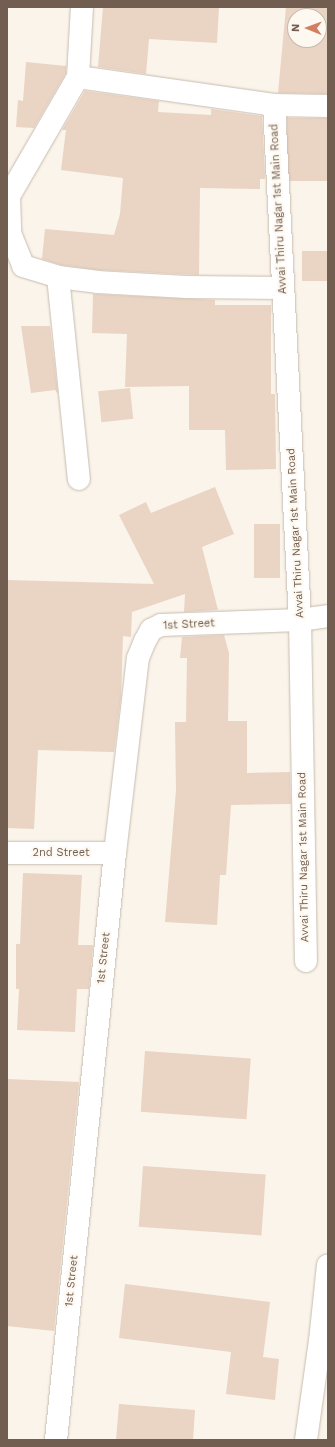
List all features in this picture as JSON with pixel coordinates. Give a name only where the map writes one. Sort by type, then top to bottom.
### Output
[{"type":"street","points":[[82,7],[78,77],[9,196],[8,233],[23,266],[58,277],[96,282],[186,287],[283,288]]},
{"type":"street","points":[[78,77],[274,105],[328,106]]},
{"type":"street","name":"Avvai Thiru Nagar 1st Main Road","points":[[274,105],[300,620],[306,961]]},
{"type":"street","points":[[58,277],[79,479]]},
{"type":"street","name":"1st Street","points":[[56,1440],[115,853],[138,658],[151,630],[161,625],[300,620],[328,616]]},
{"type":"street","name":"2nd Street","points":[[7,853],[115,853]]},
{"type":"street","points":[[306,1440],[324,1342],[328,1265]]},
{"type":"building","points":[[103,7],[219,7],[217,43],[149,39],[146,74],[98,67]]},
{"type":"building","points":[[286,7],[328,7],[328,94],[278,93]]},
{"type":"building","points":[[26,62],[66,66],[66,73],[34,128],[16,127],[18,100],[23,101]]},
{"type":"building","points":[[85,91],[159,101],[158,112],[211,115],[211,109],[262,116],[265,179],[260,179],[260,189],[200,188],[199,275],[98,270],[61,265],[42,259],[45,229],[114,235],[120,214],[123,178],[61,170],[66,130],[62,130]]},
{"type":"building","points":[[287,118],[328,118],[328,181],[287,181]]},
{"type":"building","points":[[302,251],[328,251],[328,281],[302,281]]},
{"type":"building","points":[[93,294],[215,300],[215,305],[271,305],[271,394],[275,394],[276,469],[226,470],[225,430],[189,430],[189,386],[125,387],[127,334],[92,333]]},
{"type":"building","points":[[21,326],[50,326],[58,394],[55,390],[31,393]]},
{"type":"building","points":[[130,388],[133,419],[101,422],[98,391]]},
{"type":"building","points":[[215,487],[234,534],[202,547],[218,610],[184,612],[185,594],[132,612],[131,637],[123,636],[121,697],[114,752],[38,750],[34,829],[7,828],[7,580],[154,584],[119,515],[146,502],[151,513]]},
{"type":"building","points":[[254,524],[280,524],[280,578],[254,578]]},
{"type":"building","points":[[224,635],[229,653],[228,721],[247,721],[247,773],[290,772],[291,804],[231,805],[226,875],[220,875],[217,925],[165,922],[176,790],[175,722],[186,722],[187,658],[180,658],[182,637]]},
{"type":"building","points":[[23,873],[82,875],[78,945],[93,945],[89,989],[77,989],[75,1032],[17,1030],[19,989],[16,989],[16,944],[20,944]]},
{"type":"building","points":[[145,1051],[251,1058],[246,1119],[141,1112]]},
{"type":"building","points":[[7,1079],[79,1082],[54,1331],[7,1326]]},
{"type":"building","points":[[143,1166],[266,1175],[261,1235],[139,1227]]},
{"type":"building","points":[[125,1284],[270,1302],[263,1357],[279,1359],[275,1400],[226,1394],[231,1352],[119,1338]]},
{"type":"building","points":[[119,1404],[195,1410],[193,1440],[116,1440]]}]
